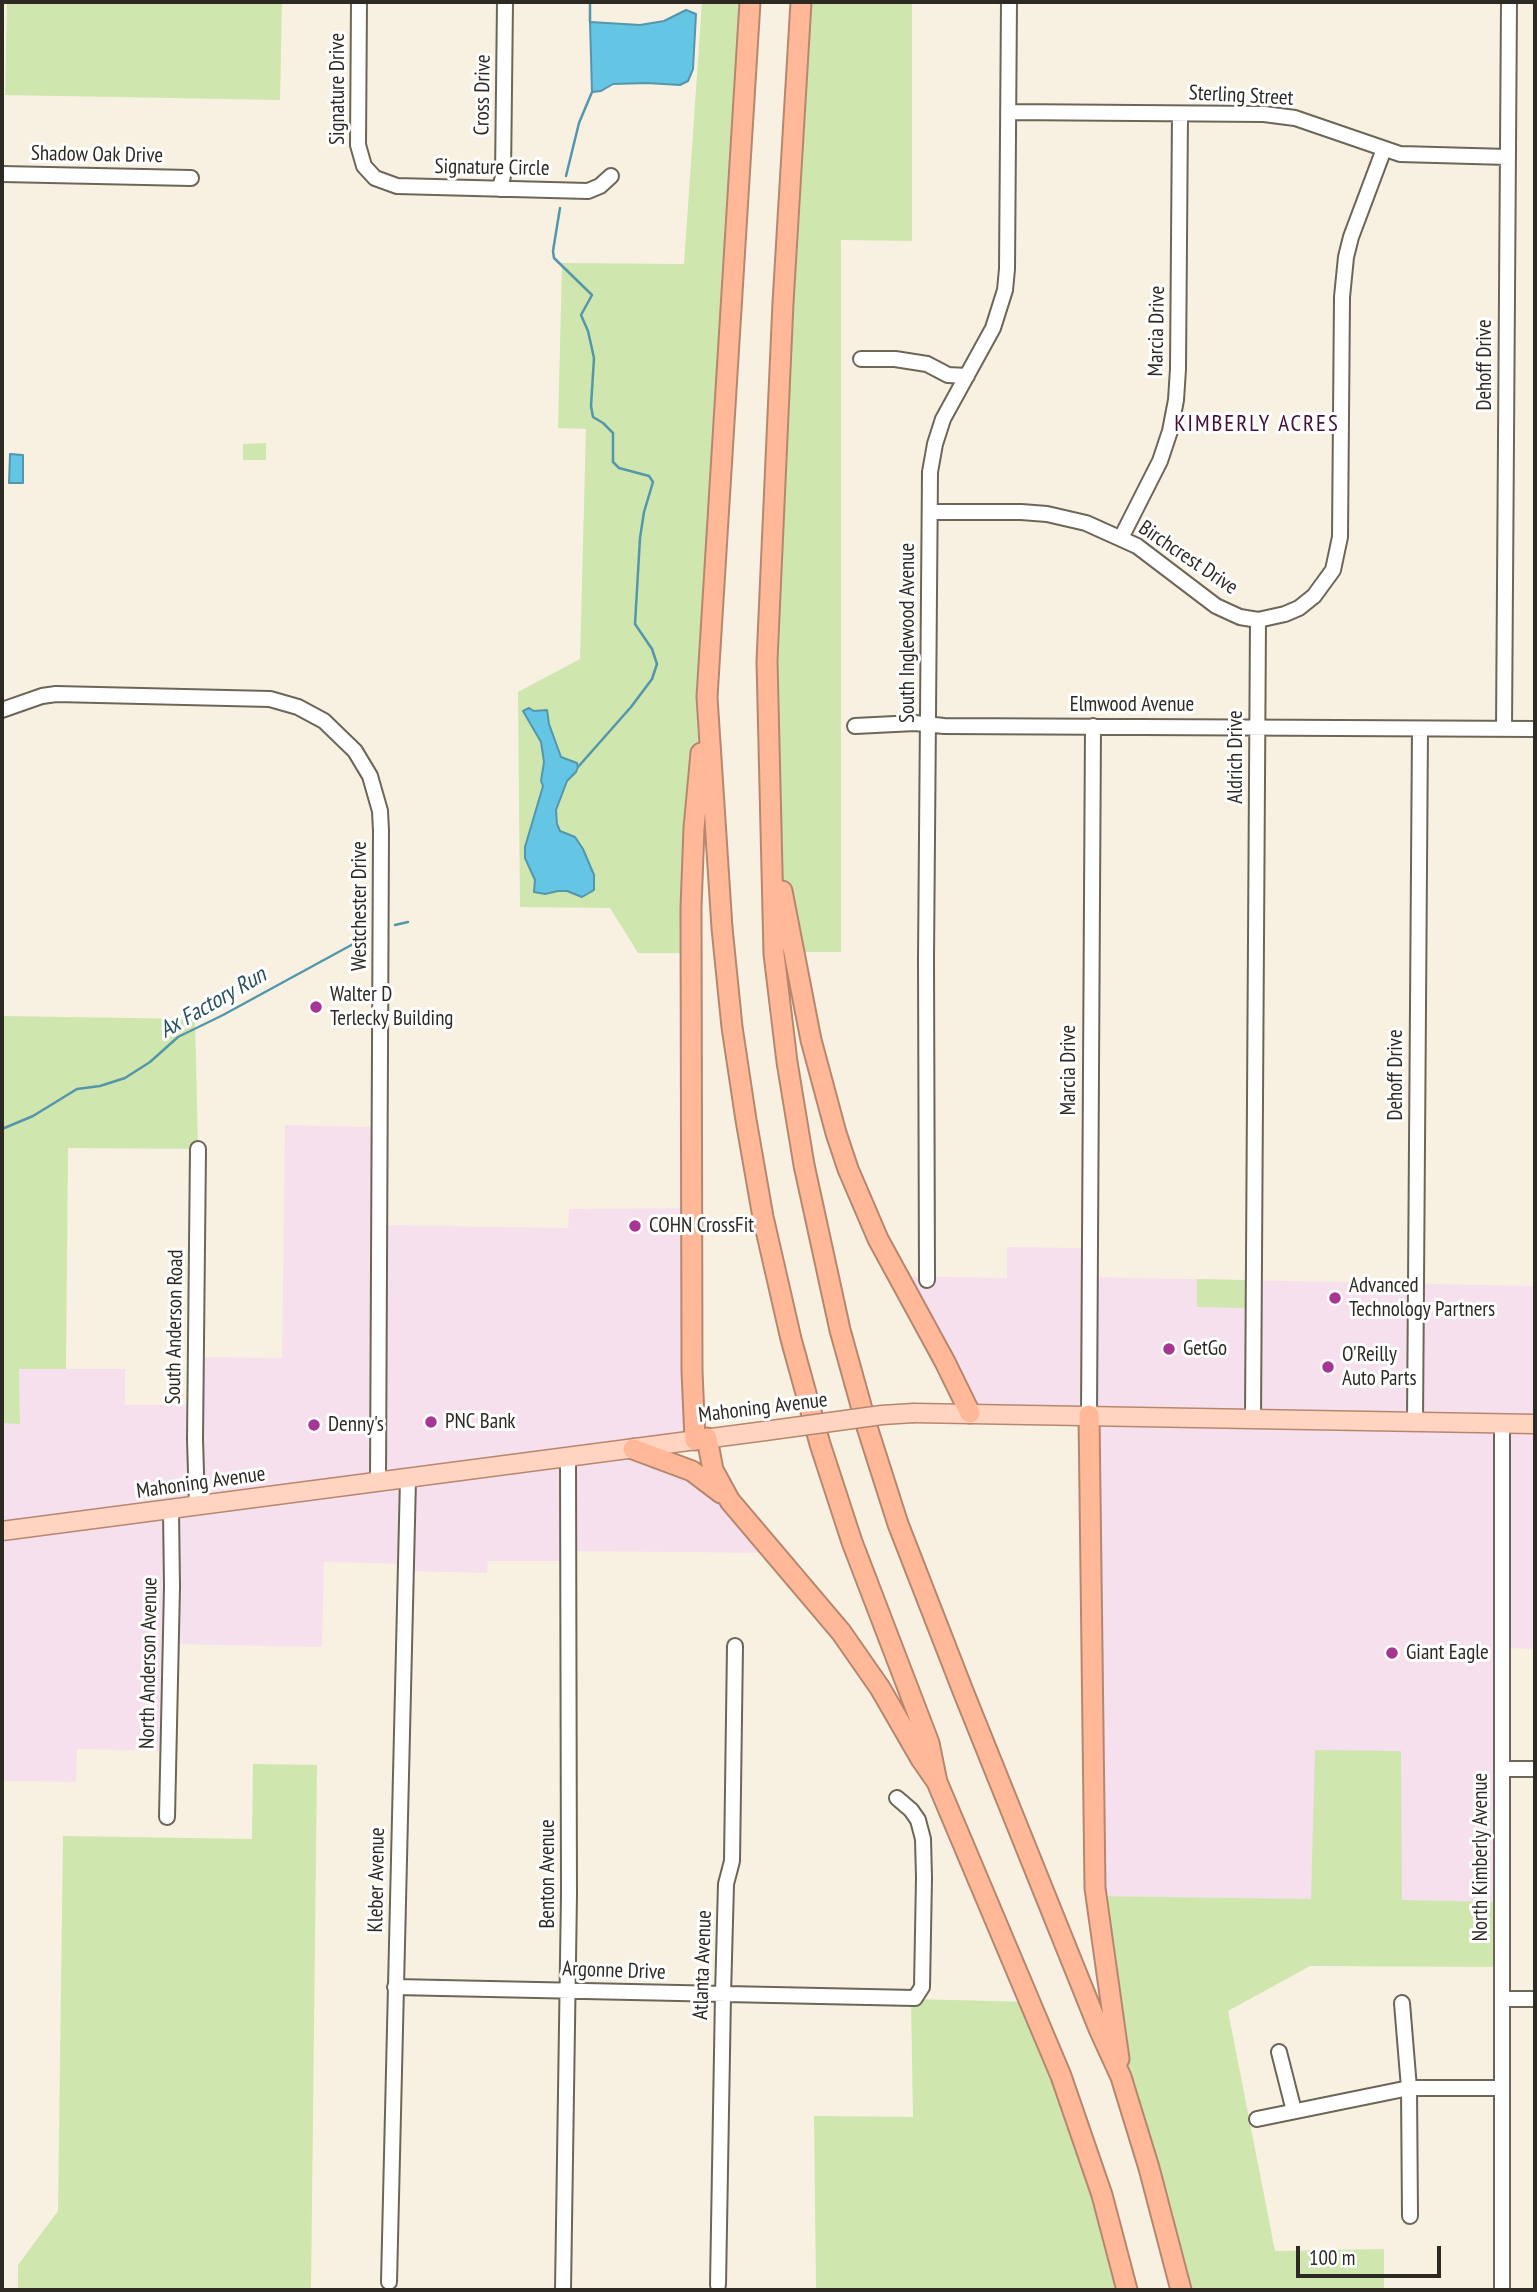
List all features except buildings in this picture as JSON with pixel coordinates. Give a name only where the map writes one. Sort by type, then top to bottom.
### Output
[{"type":"highway","points":[[730,1501],[713,1470],[701,1439],[692,1371],[691,895],[694,828],[707,697],[750,2]]},
{"type":"highway","points":[[801,2],[769,579],[768,727],[774,954],[787,1062],[820,1248],[856,1391],[898,1524],[1099,2029],[1121,2077],[1149,2168],[1181,2290]]},
{"type":"highway","points":[[707,697],[722,928],[732,1027],[766,1230],[791,1339],[820,1444],[856,1555],[929,1743],[937,1782],[1061,2076],[1102,2196],[1127,2290]]},
{"type":"highway","points":[[772,838],[811,1040],[848,1169],[878,1239],[970,1413]]},
{"type":"highway","points":[[1089,1416],[1095,1888],[1121,2077]]},
{"type":"highway","points":[[633,1449],[692,1471],[730,1501],[841,1632],[880,1688],[937,1782]]},
{"type":"main road","name":"Mahoning Avenue","points":[[2,1531],[883,1415],[970,1413],[1535,1424]]},
{"type":"street","name":"Signature Drive","points":[[359,2],[358,145],[360,156],[370,173]]},
{"type":"street","name":"Cross Drive","points":[[500,189],[503,164],[505,2]]},
{"type":"street","name":"South Inglewood Avenue","points":[[927,1280],[925,1231],[930,472],[943,419],[993,327],[1005,290],[1009,2]]},
{"type":"street","name":"Dehoff Drive","points":[[1504,729],[1509,2]]},
{"type":"street","name":"Sterling Street","points":[[1008,113],[1285,116],[1384,149],[1415,156],[1508,157]]},
{"type":"street","name":"Marcia Drive","points":[[1122,538],[1160,461],[1176,400],[1180,114]]},
{"type":"street","points":[[1258,620],[1299,608],[1314,596],[1329,577],[1338,556],[1343,276],[1351,237],[1384,149]]},
{"type":"street","name":"Signature Circle","points":[[370,173],[384,183],[397,186],[588,191],[600,186],[611,176]]},
{"type":"street","name":"Shadow Oak Drive","points":[[2,174],[191,178]]},
{"type":"street","points":[[861,359],[895,359],[927,364],[948,374],[967,376]]},
{"type":"street","name":"Birchcrest Drive","points":[[930,512],[1047,514],[1086,523],[1122,538],[1148,554],[1216,606],[1240,617],[1258,620]]},
{"type":"street","name":"Aldrich Drive","points":[[1253,1418],[1258,620]]},
{"type":"street","name":"Westchester Drive","points":[[2,710],[56,694],[270,699],[298,707],[324,721],[355,751],[370,776],[380,811],[382,831],[378,1482]]},
{"type":"street","name":"Elmwood Avenue","points":[[855,726],[1535,729]]},
{"type":"street","name":"Marcia Drive","points":[[1089,1416],[1093,726]]},
{"type":"street","name":"Dehoff Drive","points":[[1415,1421],[1420,729]]},
{"type":"street","name":"South Anderson Road","points":[[197,1506],[198,1149]]},
{"type":"street","name":"North Kimberly Avenue","points":[[1502,1423],[1502,2290]]},
{"type":"street","name":"Benton Avenue","points":[[563,2290],[568,1990],[568,1458]]},
{"type":"street","name":"Kleber Avenue","points":[[389,2282],[408,1479]]},
{"type":"street","name":"North Anderson Avenue","points":[[167,1817],[171,1510]]},
{"type":"street","name":"Atlanta Avenue","points":[[718,2285],[726,1884],[732,1861],[735,1646]]},
{"type":"street","points":[[1502,1769],[1535,1769]]},
{"type":"street","name":"Argonne Drive","points":[[395,1987],[915,1998],[922,1987],[923,1839],[918,1820],[897,1798]]},
{"type":"street","points":[[1502,1999],[1535,1999]]},
{"type":"street","points":[[1402,2003],[1409,2088],[1410,2216]]},
{"type":"street","points":[[1279,2052],[1294,2112]]},
{"type":"street","points":[[1257,2119],[1409,2088],[1502,2088]]},
{"type":"shaded area","points":[[285,1125],[379,1127],[379,1225],[568,1228],[569,1209],[692,1208],[695,1440],[635,1449],[692,1471],[773,1553],[568,1551],[568,1561],[488,1561],[487,1573],[406,1571],[405,1564],[324,1562],[322,1647],[171,1644],[168,1751],[77,1749],[76,1782],[2,1781],[2,1423],[20,1423],[19,1369],[125,1369],[125,1405],[195,1405],[196,1357],[282,1358]]},
{"type":"shaded area","points":[[1007,1247],[1089,1248],[1089,1277],[1535,1286],[1535,1649],[1503,1648],[1502,1902],[1096,1896],[1089,1416],[970,1413],[897,1276],[1007,1278]]},
{"type":"green space","points":[[7,2],[282,2],[280,100],[5,95]]},
{"type":"green space","points":[[702,2],[750,2],[691,953],[638,953],[610,908],[520,907],[518,692],[580,659],[586,429],[558,428],[562,263],[684,264]]},
{"type":"green space","points":[[801,2],[912,2],[912,241],[841,240],[841,952],[794,952],[772,838],[768,740]]},
{"type":"green space","points":[[266,443],[266,460],[243,460],[243,444]]},
{"type":"green space","points":[[2,1016],[195,1019],[198,1149],[68,1148],[66,1369],[19,1369],[20,1424],[2,1423]]},
{"type":"green space","points":[[1197,1279],[1246,1280],[1246,1308],[1197,1307]]},
{"type":"green space","points":[[1315,1750],[1401,1751],[1402,1900],[1502,1902],[1502,1967],[1310,1966],[1228,2011],[1275,2251],[1384,2249],[1384,2290],[1181,2290],[1121,2077],[1096,1896],[1311,1899]]},
{"type":"green space","points":[[253,1764],[317,1765],[311,2290],[18,2290],[18,2265],[58,2211],[63,1836],[252,1839]]},
{"type":"green space","points":[[911,1999],[1031,2002],[1127,2290],[816,2290],[814,2116],[913,2117]]},
{"type":"water","points":[[686,10],[696,14],[693,69],[688,81],[680,85],[613,84],[601,91],[592,92],[590,22],[640,25],[664,21]]},
{"type":"water","points":[[10,454],[23,455],[23,483],[9,483]]},
{"type":"water","points":[[529,708],[534,711],[547,710],[561,757],[577,763],[576,772],[567,781],[556,810],[560,831],[575,837],[594,875],[594,890],[582,897],[567,891],[545,894],[534,892],[535,880],[525,858],[525,847],[543,786],[541,781],[544,762],[541,742],[523,711]]},
{"type":"waterway","name":"Ax Factory Run","points":[[590,2],[590,22]]},
{"type":"waterway","name":"Ax Factory Run","points":[[566,176],[579,123],[592,92]]},
{"type":"waterway","name":"Ax Factory Run","points":[[560,208],[554,258],[592,295],[581,315],[594,358],[591,406],[593,417],[613,433],[613,462],[619,468],[649,476],[653,482],[640,538],[635,624],[652,649],[657,664],[652,679],[631,707],[578,767]]},
{"type":"waterway","name":"Ax Factory Run","points":[[395,925],[408,922]]},
{"type":"waterway","name":"Ax Factory Run","points":[[2,1129],[33,1116],[77,1089],[100,1086],[125,1078],[150,1062],[178,1037],[366,937]]},
{"type":"place","name":"Walter D Terlecky Building","points":[[316,1007]]},
{"type":"place","name":"COHN CrossFit","points":[[635,1226]]},
{"type":"place","name":"Advanced Technology Partners","points":[[1335,1298]]},
{"type":"place","name":"GetGo","points":[[1169,1349]]},
{"type":"place","name":"O'Reilly Auto Parts","points":[[1328,1367]]},
{"type":"place","name":"PNC Bank","points":[[431,1422]]},
{"type":"place","name":"Denny's","points":[[314,1425]]},
{"type":"place","name":"Giant Eagle","points":[[1392,1653]]},
{"type":"district","name":"KIMBERLY ACRES","points":[[1257,424]]}]
